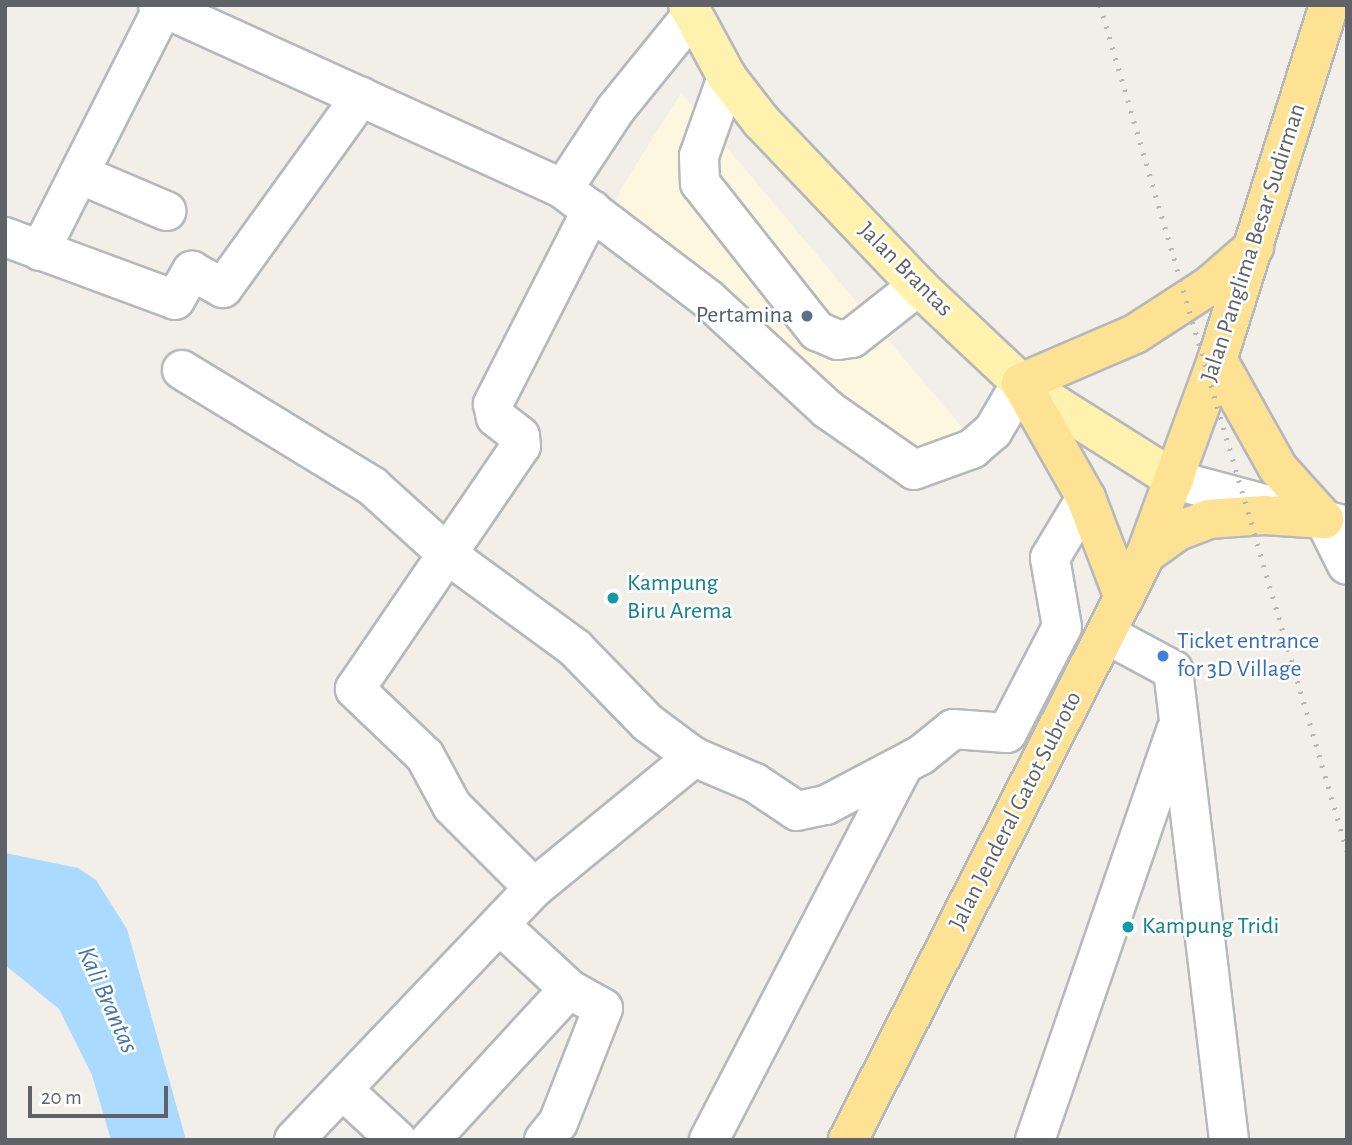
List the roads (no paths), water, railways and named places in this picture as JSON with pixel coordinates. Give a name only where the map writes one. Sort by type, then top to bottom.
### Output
[{"type":"highway","name":"Jalan Panglima Besar Sudirman","points":[[1175,480],[1254,247],[1329,5]]},
{"type":"highway","points":[[1124,598],[1086,498],[1021,383],[1135,334],[1209,286],[1254,247]]},
{"type":"highway","points":[[1217,359],[1278,468],[1336,523]]},
{"type":"highway","name":"Jalan Jenderal Gatot Subroto","points":[[848,1140],[1146,554],[1175,480]]},
{"type":"highway","points":[[1146,554],[1178,531],[1209,519],[1264,515],[1336,523]]},
{"type":"main road","name":"Jalan Brantas","points":[[690,10],[727,77],[761,121],[918,286],[1021,383],[1175,480]]},
{"type":"street","points":[[40,251],[161,7],[361,97],[578,200],[709,300],[827,409],[915,470],[971,449],[993,431],[1021,383]]},
{"type":"street","points":[[534,888],[452,806],[425,756],[355,689],[521,446],[520,436],[496,417],[493,404],[615,110],[690,10]]},
{"type":"street","points":[[727,77],[699,156],[699,183],[817,331],[838,340],[852,338],[918,286]]},
{"type":"street","points":[[5,237],[175,300],[192,271],[223,288],[361,97]]},
{"type":"street","points":[[79,174],[166,211]]},
{"type":"street","points":[[182,370],[372,486],[448,555],[575,648],[648,723],[694,757],[755,783],[797,811],[826,805],[904,765],[953,729],[1007,733],[1062,627],[1051,558],[1086,498]]},
{"type":"street","points":[[1175,480],[1336,523],[1347,565]]},
{"type":"street","points":[[1106,634],[1173,670],[1229,1140]]},
{"type":"street","points":[[1034,1140],[1179,722]]},
{"type":"street","points":[[294,1140],[534,888],[694,757]]},
{"type":"street","points":[[709,1140],[904,765]]},
{"type":"street","points":[[500,925],[569,989],[603,1008],[558,1123],[544,1140]]},
{"type":"street","points":[[343,1090],[423,1139],[569,989]]},
{"type":"water","name":"Kali Brantas","points":[[5,853],[78,868],[96,880],[127,929],[186,1140],[111,1140],[92,1075],[59,1009],[5,965]]},
{"type":"railway","points":[[1100,5],[1347,851]]},
{"type":"place","name":"Pertamina","points":[[807,316]]},
{"type":"place","name":"Kampung Biru Arema","points":[[613,598]]},
{"type":"place","name":"Ticket entrance for 3D Village","points":[[1163,656]]},
{"type":"place","name":"Kampung Tridi","points":[[1128,927]]}]
